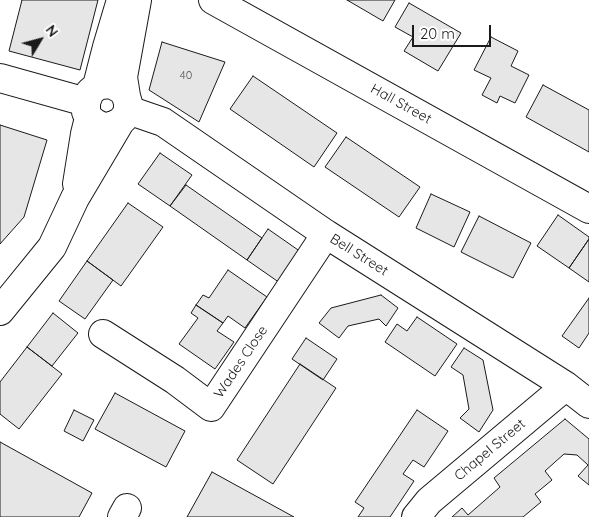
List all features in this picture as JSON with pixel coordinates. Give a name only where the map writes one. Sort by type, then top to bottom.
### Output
[{"type":"street","points":[[75,198],[91,102],[121,0]]},
{"type":"street","points":[[0,311],[52,247],[75,198],[125,109],[123,77],[137,0]]},
{"type":"street","name":"Hall Street","points":[[213,0],[589,209]]},
{"type":"street","points":[[0,78],[91,102]]},
{"type":"street","points":[[108,84],[122,90],[125,109],[114,125],[108,127],[101,126],[95,123],[91,102],[108,84]]},
{"type":"street","name":"Bell Street","points":[[125,109],[163,122],[326,234],[566,386],[589,404]]},
{"type":"street","name":"Wades Close","points":[[103,334],[175,380],[211,407],[326,234]]},
{"type":"street","name":"Chapel Street","points":[[416,517],[429,501],[566,386]]},
{"type":"building","points":[[22,0],[98,0],[80,70],[9,51]]},
{"type":"building","points":[[347,0],[395,0],[383,21]]},
{"type":"building","points":[[409,3],[461,33],[438,71],[404,51],[413,37],[395,27]]},
{"type":"building","points":[[491,37],[518,51],[511,66],[529,75],[515,103],[500,96],[497,103],[482,95],[491,78],[474,70]]},
{"type":"building","points":[[162,42],[225,62],[199,122],[149,90]]},
{"type":"building","points":[[253,76],[337,133],[314,167],[230,109]]},
{"type":"building","points":[[543,85],[589,110],[589,152],[526,117]]},
{"type":"building","points":[[0,125],[47,140],[24,217],[0,244]]},
{"type":"building","points":[[346,137],[420,187],[399,217],[325,167]]},
{"type":"building","points":[[160,153],[192,175],[170,206],[138,184]]},
{"type":"building","points":[[186,185],[262,238],[247,260],[170,206]]},
{"type":"building","points":[[431,194],[470,212],[454,247],[416,228]]},
{"type":"building","points":[[128,203],[163,227],[121,286],[87,261]]},
{"type":"building","points":[[558,215],[589,237],[569,268],[537,246]]},
{"type":"building","points":[[479,216],[531,243],[513,278],[461,252]]},
{"type":"building","points":[[268,229],[301,252],[280,283],[247,260]]},
{"type":"building","points":[[589,239],[589,282],[569,268]]},
{"type":"building","points":[[87,261],[113,280],[85,319],[59,301]]},
{"type":"building","points":[[228,270],[267,297],[245,328],[228,316],[223,323],[196,305],[203,295],[209,298]]},
{"type":"building","points":[[381,295],[398,308],[386,326],[379,319],[348,326],[339,338],[319,323],[331,308]]},
{"type":"building","points":[[589,298],[589,333],[579,348],[562,336]]},
{"type":"building","points":[[196,305],[223,323],[217,331],[234,342],[215,369],[179,344],[198,318],[191,313]]},
{"type":"building","points":[[53,313],[78,333],[52,366],[27,347]]},
{"type":"building","points":[[417,317],[457,344],[435,376],[385,342],[397,324],[407,331]]},
{"type":"building","points":[[306,338],[337,359],[323,380],[292,359]]},
{"type":"building","points":[[27,347],[62,374],[19,429],[0,414],[0,382]]},
{"type":"building","points":[[464,348],[483,360],[493,410],[479,432],[460,418],[469,409],[463,375],[451,367]]},
{"type":"building","points":[[300,364],[336,388],[273,484],[237,460]]},
{"type":"building","points":[[115,393],[185,431],[166,467],[95,429]]},
{"type":"building","points":[[74,410],[94,420],[83,441],[64,431]]},
{"type":"building","points":[[417,410],[448,431],[424,467],[413,460],[403,474],[414,481],[390,517],[358,517],[364,508],[355,502]]},
{"type":"building","points":[[565,419],[589,439],[589,485],[578,476],[588,465],[577,455],[564,454],[545,471],[552,480],[535,494],[541,502],[523,517],[452,517],[462,508],[468,515],[500,487],[494,478]]},
{"type":"building","points":[[0,442],[92,493],[79,517],[0,517]]},
{"type":"building","points":[[212,472],[294,517],[187,517]]}]
